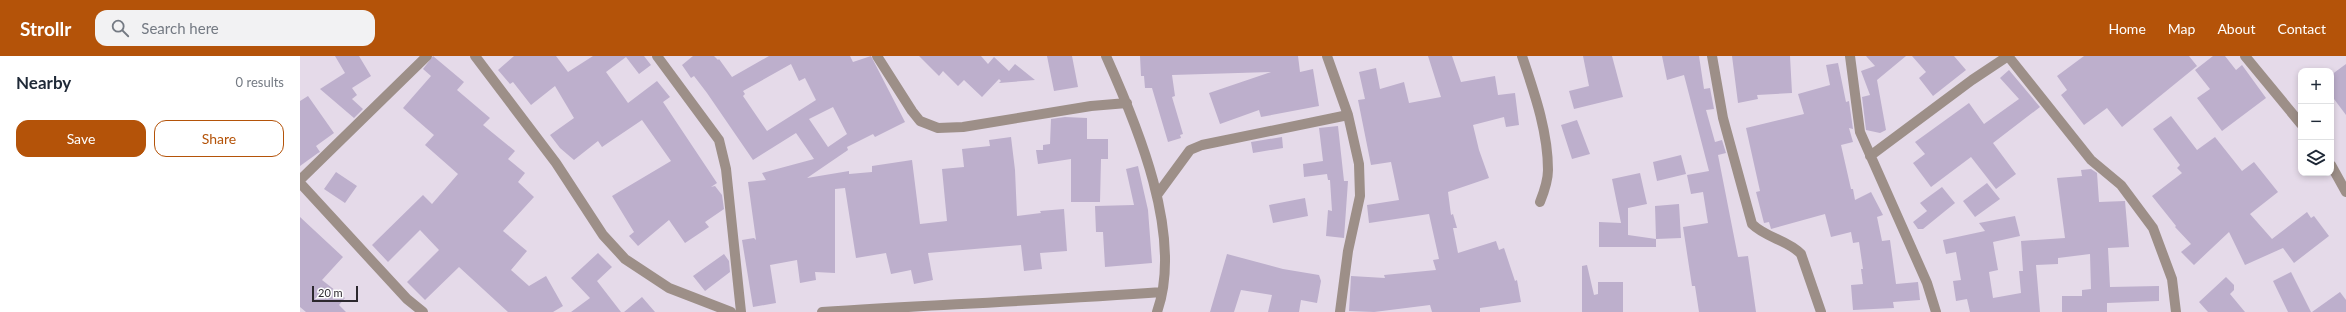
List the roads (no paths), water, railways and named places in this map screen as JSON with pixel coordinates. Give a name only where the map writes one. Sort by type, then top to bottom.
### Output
[{"type":"street","points":[[300,180],[427,56]]},
{"type":"street","points":[[475,56],[556,163],[603,235],[625,259],[669,288],[731,312]]},
{"type":"street","points":[[657,56],[719,140],[726,169],[741,312]]},
{"type":"street","points":[[877,56],[912,112],[920,121],[938,128],[963,127],[1091,106],[1127,103]]},
{"type":"street","points":[[1106,56],[1127,103],[1149,165],[1157,195],[1162,237],[1162,292],[1158,311]]},
{"type":"street","points":[[1327,56],[1348,114],[1359,164],[1360,196],[1348,251],[1340,312]]},
{"type":"street","points":[[1522,56],[1541,119],[1547,156],[1547,176],[1540,202]]},
{"type":"street","points":[[1712,56],[1723,118],[1752,224],[1760,233],[1796,249],[1801,254],[1820,312]]},
{"type":"street","points":[[1850,56],[1860,132],[1927,283],[1936,312]]},
{"type":"street","points":[[1870,156],[1972,80],[2008,56],[2091,160],[2121,185],[2153,228],[2172,279],[2176,312]]},
{"type":"street","points":[[2246,56],[2298,120]]},
{"type":"street","points":[[1157,195],[1190,150],[1202,145],[1348,114]]},
{"type":"street","points":[[2334,171],[2346,192]]},
{"type":"street","points":[[300,183],[407,299],[423,312]]},
{"type":"street","points":[[822,312],[890,306],[1017,302],[1162,292]]}]
